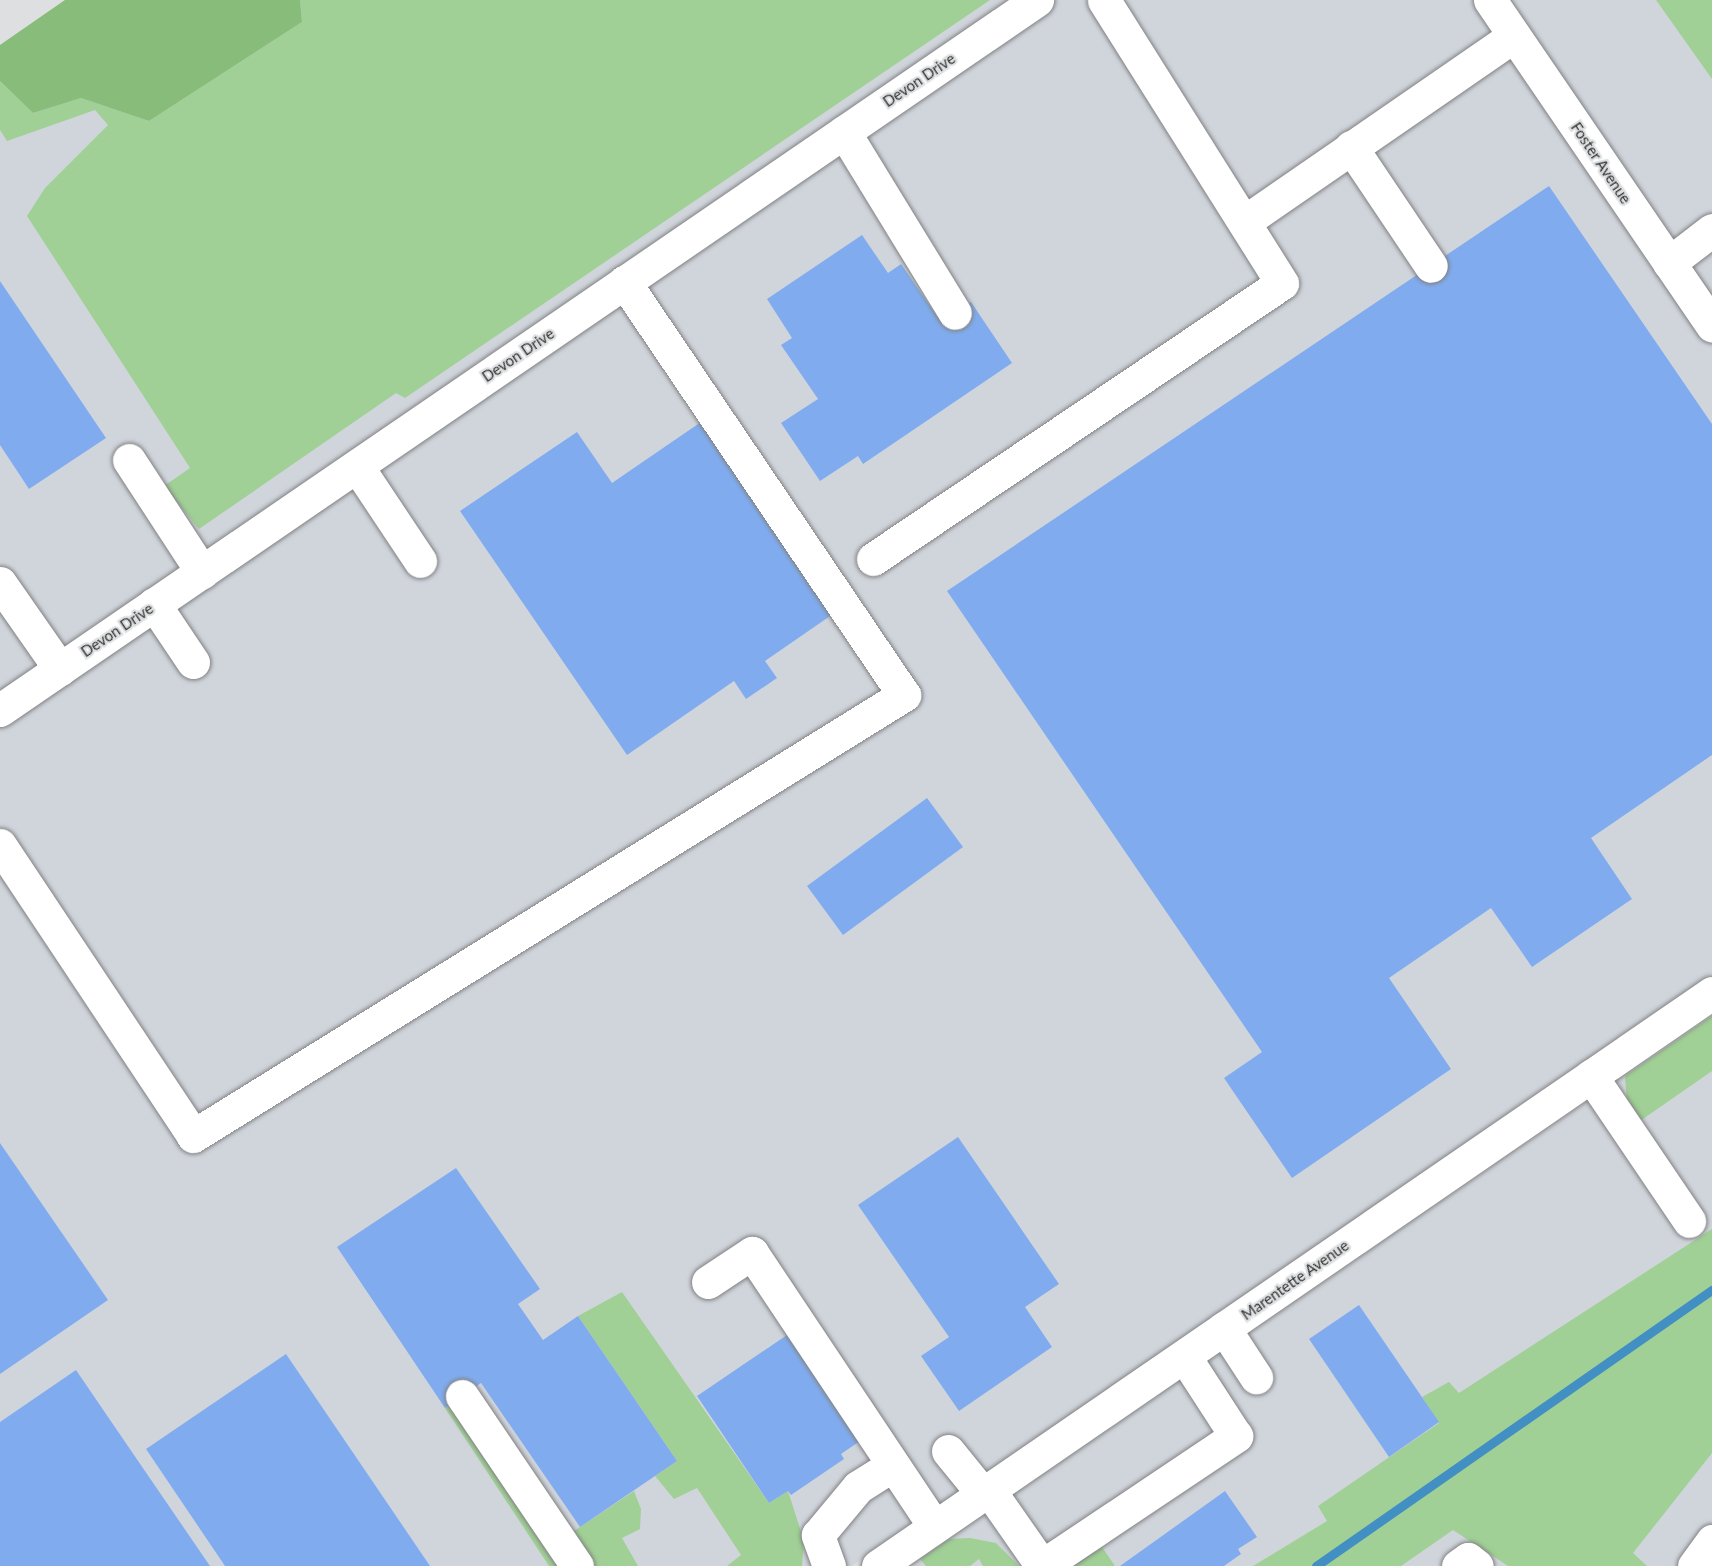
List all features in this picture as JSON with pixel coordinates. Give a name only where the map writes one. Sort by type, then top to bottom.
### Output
[{"type":"street","name":"Devon Drive","points":[[0,710],[1037,0]]},
{"type":"street","points":[[873,559],[1282,283],[1104,0]]},
{"type":"street","name":"Foster Avenue","points":[[1490,0],[1712,327]]},
{"type":"street","points":[[1244,222],[1514,36]]},
{"type":"street","points":[[844,132],[955,313]]},
{"type":"street","points":[[1351,147],[1431,266]]},
{"type":"street","points":[[1669,263],[1712,230]]},
{"type":"street","points":[[0,844],[193,1136],[904,695],[624,282]]},
{"type":"street","points":[[129,460],[202,572]]},
{"type":"street","points":[[357,466],[420,561]]},
{"type":"street","points":[[0,583],[60,669]]},
{"type":"street","points":[[154,604],[193,662]]},
{"type":"street","name":"Marentette Avenue","points":[[893,1562],[935,1527],[1712,993]]},
{"type":"street","points":[[1592,1076],[1689,1221]]},
{"type":"street","points":[[708,1282],[752,1253],[935,1527]]},
{"type":"street","points":[[1224,1328],[1256,1377]]},
{"type":"street","points":[[948,1451],[986,1492],[1042,1566],[1236,1436],[1184,1356]]},
{"type":"street","points":[[462,1396],[577,1566]]},
{"type":"street","points":[[829,1566],[818,1535],[858,1487],[893,1465]]},
{"type":"street","points":[[1694,1566],[1712,1542]]},
{"type":"street","points":[[1458,1566],[1468,1559],[1477,1566]]},
{"type":"shaded area","points":[[65,0],[1712,0],[1712,973],[852,1566],[0,1566],[0,45]]},
{"type":"shaded area","points":[[1712,1016],[1712,1566],[910,1566],[1579,1107]]},
{"type":"green space","points":[[65,0],[300,0],[302,22],[149,121],[81,98],[33,113],[0,81],[0,45]]},
{"type":"green space","points":[[300,0],[990,0],[405,398],[396,393],[199,529],[164,486],[190,468],[27,216],[45,188],[108,125],[95,110],[7,141],[0,130],[0,81],[33,113],[81,98],[149,121],[302,22]]},
{"type":"green space","points":[[1656,0],[1712,0],[1712,79]]},
{"type":"green space","points":[[1712,1016],[1712,1071],[1640,1121],[1627,1104],[1625,1076]]},
{"type":"green space","points":[[1712,1229],[1712,1453],[1633,1553],[1647,1566],[1508,1566],[1453,1530],[1401,1566],[1253,1566],[1327,1521],[1318,1506],[1439,1423],[1422,1397],[1449,1382],[1459,1393]]},
{"type":"green space","points":[[622,1292],[769,1503],[788,1491],[804,1541],[802,1566],[727,1566],[741,1555],[697,1488],[674,1499],[655,1476],[677,1461],[578,1316]]},
{"type":"green space","points":[[451,1403],[562,1566],[549,1566],[445,1408]]},
{"type":"green space","points":[[634,1491],[641,1509],[640,1529],[622,1538],[638,1566],[589,1566],[568,1535]]},
{"type":"green space","points":[[970,1538],[996,1543],[1019,1566],[983,1566],[979,1559],[970,1566],[926,1566],[920,1559],[949,1539]]},
{"type":"green space","points":[[1102,1547],[1115,1566],[1073,1566]]},
{"type":"building","points":[[1549,186],[1712,424],[1712,755],[1591,838],[1632,899],[1532,967],[1491,908],[1389,978],[1451,1069],[1292,1178],[1224,1078],[1262,1052],[947,591]]},
{"type":"building","points":[[862,235],[888,273],[901,264],[941,322],[971,302],[1012,363],[863,464],[858,456],[820,481],[781,423],[818,399],[781,345],[792,338],[767,299]]},
{"type":"building","points":[[0,281],[106,438],[29,489],[0,445]]},
{"type":"building","points":[[701,422],[833,614],[765,661],[777,678],[746,699],[734,681],[627,755],[460,511],[577,432],[612,483]]},
{"type":"building","points":[[927,798],[963,847],[843,935],[807,886]]},
{"type":"building","points":[[958,1137],[1059,1284],[1025,1307],[1052,1347],[959,1411],[921,1356],[949,1337],[858,1205]]},
{"type":"building","points":[[0,1143],[108,1300],[0,1374]]},
{"type":"building","points":[[456,1168],[540,1289],[518,1304],[543,1340],[578,1316],[677,1461],[580,1527],[481,1383],[445,1408],[337,1247]]},
{"type":"building","points":[[1359,1305],[1439,1422],[1389,1457],[1309,1339]]},
{"type":"building","points":[[787,1335],[860,1441],[841,1454],[844,1459],[791,1495],[788,1491],[769,1503],[697,1396]]},
{"type":"building","points":[[286,1354],[430,1566],[225,1566],[146,1449]]},
{"type":"building","points":[[76,1370],[210,1566],[0,1566],[0,1422]]},
{"type":"building","points":[[1225,1491],[1257,1537],[1238,1549],[1241,1554],[1224,1566],[1120,1566]]},
{"type":"waterway","points":[[1316,1566],[1712,1290]]}]
